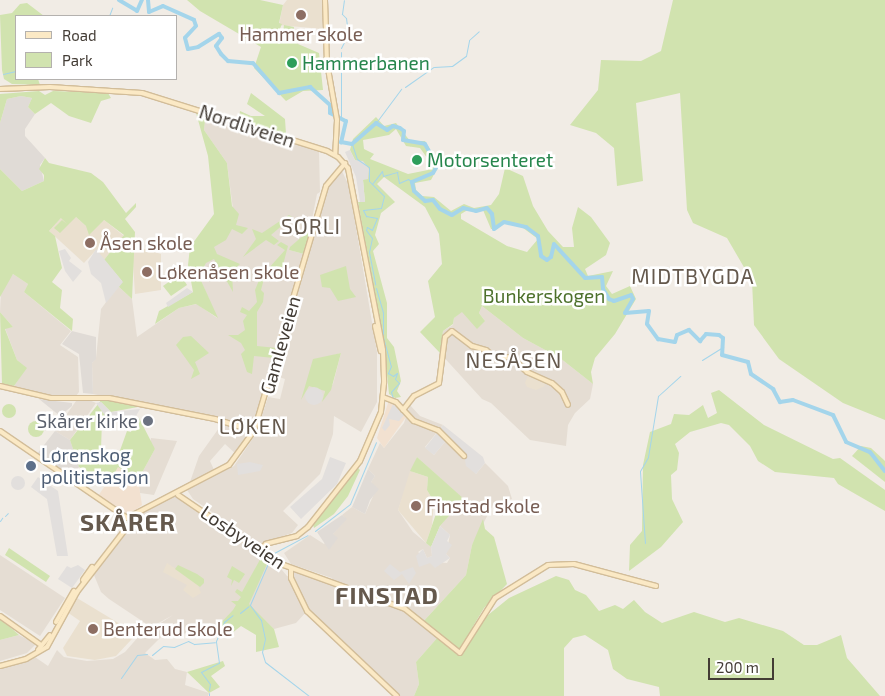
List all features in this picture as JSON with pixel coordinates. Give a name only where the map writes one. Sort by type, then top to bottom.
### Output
[{"type":"main road","points":[[325,0],[328,68],[338,124],[337,144],[334,154]]},
{"type":"main road","name":"Nordliveien","points":[[0,87],[142,93],[334,154],[346,165]]},
{"type":"main road","points":[[260,551],[271,543],[302,532],[343,485],[371,440],[383,398],[384,366],[371,299],[352,178],[346,165]]},
{"type":"main road","name":"Gamleveien","points":[[180,495],[184,489],[230,465],[254,431],[324,190],[336,172],[346,165]]},
{"type":"main road","points":[[403,410],[414,396],[439,383],[445,336],[452,331],[472,346],[486,350],[496,358],[511,357],[527,372],[552,383],[561,390],[568,405]]},
{"type":"main road","points":[[0,386],[51,398],[116,400],[218,420],[254,431]]},
{"type":"main road","points":[[383,398],[393,400],[414,421],[446,436],[464,456]]},
{"type":"main road","points":[[0,432],[128,522]]},
{"type":"main road","points":[[0,666],[35,654],[44,644],[77,592],[128,522],[139,512],[170,495],[180,495]]},
{"type":"main road","name":"Losbyveien","points":[[180,495],[260,551],[292,568],[291,578],[308,611],[397,696]]},
{"type":"main road","points":[[292,568],[394,603],[410,613],[446,645],[460,654],[495,598],[548,564],[574,564],[656,586]]},
{"type":"main road","points":[[0,616],[32,639],[44,644]]},
{"type":"shaded area","name":"Hammer skole","points":[[287,0],[322,0],[322,29],[279,25],[283,5]]},
{"type":"shaded area","points":[[21,96],[32,98],[28,107],[35,114],[25,129],[25,136],[45,158],[40,165],[44,181],[22,191],[0,169],[0,123],[7,99]]},
{"type":"shaded area","points":[[206,112],[310,146],[310,149],[319,152],[320,192],[317,194],[310,229],[289,250],[304,254],[253,427],[93,394],[92,363],[96,358],[101,309],[118,286],[132,299],[137,337],[179,308],[197,304],[217,318],[199,276],[233,209],[227,163],[204,130]]},
{"type":"shaded area","points":[[350,150],[355,160],[363,161],[369,169],[368,179],[363,180],[365,202],[360,202],[356,177],[345,152]]},
{"type":"shaded area","points":[[342,171],[349,186],[377,352],[377,402],[361,432],[334,416],[333,434],[320,474],[283,511],[298,525],[292,533],[259,544],[193,499],[187,490],[234,466],[256,434],[268,397],[280,399],[285,379],[273,375],[328,185]],"holes":[[[341,353],[333,384],[323,400],[325,391],[314,367],[320,359]]]},
{"type":"shaded area","name":"Åsen skole","points":[[76,217],[86,226],[104,220],[124,236],[104,260],[96,250],[84,263],[49,231],[61,218]]},
{"type":"shaded area","name":"Løkenåsen skole","points":[[132,245],[161,254],[161,290],[135,294]]},
{"type":"shaded area","points":[[65,249],[71,258],[69,261],[82,271],[73,282],[65,271],[59,251]]},
{"type":"shaded area","points":[[96,249],[123,282],[106,303],[101,283],[91,274],[88,262]]},
{"type":"shaded area","points":[[13,274],[28,284],[24,292],[71,331],[60,345],[78,357],[79,392],[76,396],[52,396],[14,386],[26,368],[17,360],[5,328],[13,327],[0,312],[1,291]]},
{"type":"shaded area","points":[[187,288],[193,292],[168,307],[166,303]]},
{"type":"shaded area","points":[[482,306],[523,338],[560,358],[593,384],[590,399],[575,413],[568,425],[566,446],[530,440],[491,403],[482,399],[440,353],[443,331],[453,325],[454,318],[462,311],[485,321],[479,313]]},
{"type":"shaded area","points":[[72,331],[96,337],[96,359],[92,363],[93,394],[83,393],[79,354],[62,344]]},
{"type":"shaded area","points":[[528,375],[544,381],[545,386],[536,390],[527,387],[525,383]]},
{"type":"shaded area","points":[[310,387],[318,387],[323,392],[321,403],[310,405],[305,400],[305,392]]},
{"type":"shaded area","points":[[39,399],[72,403],[72,406],[60,416]]},
{"type":"shaded area","points":[[89,400],[96,403],[70,440],[55,431],[76,401]]},
{"type":"shaded area","points":[[101,402],[111,412],[140,409],[136,416],[102,421],[106,417],[96,403]]},
{"type":"shaded area","points":[[388,403],[394,403],[406,417],[384,448],[377,438]]},
{"type":"shaded area","points":[[393,404],[404,415],[399,421],[389,419],[390,425],[385,431],[382,428]]},
{"type":"shaded area","points":[[410,405],[420,416],[443,425],[425,447],[434,455],[449,437],[476,474],[485,463],[508,486],[512,499],[494,503],[472,545],[466,575],[422,623],[438,637],[416,662],[419,684],[414,696],[398,696],[307,611],[296,623],[274,629],[246,602],[207,634],[195,638],[188,633],[161,637],[145,653],[155,660],[167,659],[175,669],[187,672],[185,685],[209,693],[208,696],[0,696],[0,669],[35,657],[48,666],[57,650],[64,657],[87,661],[113,659],[125,652],[147,627],[153,628],[173,615],[153,626],[148,625],[101,592],[94,575],[139,512],[175,494],[262,552],[260,556],[277,564],[287,576],[291,577],[294,571],[330,584],[332,578],[291,564],[284,553],[310,535],[324,544],[346,519],[342,515],[352,507],[365,514],[374,494],[371,482],[375,476],[368,469],[380,443],[384,448],[404,423]],"holes":[[[417,457],[463,499],[440,526],[450,535],[446,554],[450,558],[447,563],[430,562],[418,552],[423,549],[427,558],[432,556],[431,547],[413,532],[398,510]]]},
{"type":"shaded area","points":[[228,424],[250,433],[237,455],[225,444],[210,461],[215,472],[190,482],[199,456],[219,428]]},
{"type":"shaded area","points":[[443,425],[483,457],[485,463],[476,474],[466,466],[464,454],[449,437],[434,455],[425,448]]},
{"type":"shaded area","points":[[55,431],[70,440],[79,467],[71,478],[37,454]]},
{"type":"shaded area","points":[[151,438],[177,441],[154,495],[140,493],[138,480],[155,449],[150,444]]},
{"type":"shaded area","points":[[330,457],[346,463],[337,484],[301,519],[290,507],[322,479]]},
{"type":"shaded area","points":[[250,462],[263,465],[260,471],[238,475],[237,464]]},
{"type":"shaded area","points":[[118,467],[138,480],[142,505],[130,514],[122,512],[98,496]]},
{"type":"shaded area","points":[[368,469],[375,476],[371,482],[379,489],[370,500],[365,514],[352,507]]},
{"type":"shaded area","name":"Finstad skole","points":[[410,471],[428,477],[427,490],[434,502],[432,525],[426,543],[398,510]]},
{"type":"shaded area","points":[[15,476],[21,476],[25,483],[21,490],[15,490],[11,486],[11,480]]},
{"type":"shaded area","points":[[38,477],[58,491],[68,556],[57,556],[47,499],[31,487]]},
{"type":"shaded area","points":[[342,515],[347,519],[333,534],[338,538],[329,550],[317,532]]},
{"type":"shaded area","points":[[440,526],[450,535],[447,541],[452,545],[446,554],[450,558],[435,568],[430,563],[419,567],[416,556],[423,549],[427,558],[432,556],[431,547]]},
{"type":"shaded area","points":[[0,555],[65,598],[40,636],[0,610]]},
{"type":"shaded area","points":[[167,563],[197,583],[201,593],[193,598],[183,590],[187,585],[163,572]]},
{"type":"shaded area","points":[[390,564],[400,572],[413,567],[416,573],[409,584],[402,574],[394,580],[384,571]]},
{"type":"shaded area","points":[[78,565],[85,570],[72,588],[58,579],[67,566],[71,568]]},
{"type":"shaded area","name":"Benterud skole","points":[[77,598],[130,630],[136,621],[145,625],[116,656],[95,660],[67,656],[63,648],[80,621],[67,612]]},
{"type":"shaded area","points":[[19,635],[36,644],[27,653],[0,661],[0,640]]},
{"type":"green space","points":[[187,0],[260,0],[283,5],[279,23],[282,24],[279,31],[283,32],[284,25],[294,27],[293,33],[286,33],[293,34],[292,37],[284,38],[319,53],[323,90],[303,91],[286,101],[254,68],[261,47],[200,11]]},
{"type":"green space","points":[[673,0],[885,0],[885,420],[843,403],[779,359],[754,325],[752,281],[727,238],[693,223],[687,210],[680,93],[636,103],[643,181],[617,186],[614,148],[596,133],[570,125],[598,90],[601,60],[641,61],[661,51]]},
{"type":"green space","points":[[27,3],[43,15],[15,15],[15,80],[38,80],[40,85],[12,84],[4,79],[0,15],[12,13],[20,4]]},
{"type":"green space","points":[[39,91],[45,95],[53,91],[108,93],[111,98],[101,101],[91,123],[69,116],[51,103],[35,114],[28,107],[32,98],[21,96],[7,99],[0,123],[0,94]]},
{"type":"green space","points":[[251,93],[285,119],[286,134],[236,120],[239,118],[240,111],[251,116],[265,116],[247,104]]},
{"type":"green space","points":[[195,109],[206,112],[204,130],[227,163],[232,206],[239,214],[236,225],[248,228],[242,234],[232,229],[226,240],[214,247],[217,254],[240,264],[232,272],[233,292],[214,259],[206,263],[199,276],[218,318],[196,304],[179,308],[155,324],[159,311],[193,292],[188,265],[190,247],[214,214],[208,156]]},
{"type":"green space","name":"Bunkerskogen","points":[[376,117],[384,126],[396,123],[410,141],[425,141],[439,165],[431,180],[415,183],[416,190],[422,196],[434,197],[451,211],[464,204],[474,208],[491,205],[499,194],[505,168],[523,176],[533,206],[548,231],[563,247],[574,247],[572,228],[578,207],[591,217],[610,243],[606,255],[585,269],[588,276],[613,271],[606,286],[612,294],[630,286],[636,299],[615,334],[595,358],[591,372],[593,384],[560,358],[523,338],[482,306],[479,313],[485,321],[477,329],[462,312],[454,318],[453,324],[443,331],[440,353],[420,332],[435,317],[428,281],[442,264],[439,234],[425,207],[384,177],[377,184],[395,202],[381,213],[375,235],[379,244],[373,251],[387,303],[387,338],[394,347],[401,381],[397,391],[401,397],[395,398],[389,394],[384,346],[358,202],[365,202],[363,180],[365,167],[355,160],[350,150],[353,139]],"holes":[[[396,129],[406,146],[420,148],[430,162],[428,170],[408,174],[370,159],[374,154],[364,149],[363,140],[389,135]],[[483,210],[491,229],[497,229],[503,221],[519,225],[538,239],[527,252],[507,246],[461,219],[461,214],[466,211]]]},
{"type":"green space","points":[[45,158],[49,163],[91,173],[103,182],[126,213],[136,203],[136,207],[125,219],[135,232],[132,299],[118,286],[122,281],[104,260],[124,235],[104,220],[89,235],[86,226],[76,217],[60,233],[54,228],[62,220],[67,224],[61,218],[49,231],[55,236],[62,268],[52,282],[62,290],[60,308],[73,319],[72,331],[24,292],[28,284],[13,274],[0,297],[0,169],[22,191],[44,181],[44,175],[39,169]]},
{"type":"green space","points":[[289,215],[292,217],[271,235],[279,241],[274,245],[266,240],[243,257],[256,239],[252,229],[262,233]]},
{"type":"green space","points":[[311,229],[304,254],[289,250],[290,247]]},
{"type":"green space","points":[[281,242],[288,246],[280,276],[265,275],[261,290],[264,293],[263,302],[257,312],[257,346],[277,348],[274,358],[254,356],[252,374],[247,372],[241,354],[245,350],[241,343],[228,335],[238,335],[245,330],[243,321],[247,315],[240,312],[242,307],[249,311],[257,302],[255,290],[260,278],[285,250],[277,245]]},
{"type":"green space","points":[[346,266],[350,289],[356,297],[338,301],[330,288],[322,287],[320,275]]},
{"type":"green space","points":[[180,274],[187,285],[171,296],[163,286]]},
{"type":"green space","points":[[0,312],[13,327],[5,329],[17,360],[27,368],[14,386],[2,384]]},
{"type":"green space","points":[[191,336],[209,353],[195,362],[200,374],[191,379],[194,370],[176,345],[183,337]]},
{"type":"green space","points":[[341,353],[331,390],[322,402],[325,391],[309,386],[301,400],[313,359]]},
{"type":"green space","points":[[719,390],[764,425],[833,459],[840,458],[885,490],[885,511],[838,484],[834,478],[775,472],[758,461],[750,446],[729,425],[721,423],[690,432],[675,444],[679,453],[677,470],[671,475],[672,499],[683,522],[661,547],[629,571],[630,545],[642,531],[643,465],[650,432],[671,424],[674,414],[689,415],[703,405],[708,418],[717,413],[711,393]]},
{"type":"green space","points":[[102,399],[143,406],[111,412],[101,402],[106,417],[102,421],[101,449],[112,461],[113,457],[118,456],[127,431],[131,432],[132,428],[128,427],[131,417],[139,418],[155,449],[138,480],[118,467],[114,474],[97,476],[79,467],[70,440]]},
{"type":"green space","points":[[6,404],[12,404],[16,411],[12,418],[6,418],[2,414],[2,408]]},
{"type":"green space","points":[[36,421],[42,423],[44,429],[42,435],[36,437],[30,435],[28,429],[30,423]]},
{"type":"green space","points":[[861,446],[871,448],[885,461],[885,482],[852,456]]},
{"type":"green space","points":[[417,457],[464,499],[440,526],[431,547],[426,543],[439,505],[434,502],[427,490],[428,477],[410,471]]},
{"type":"green space","points":[[358,468],[360,470],[348,496],[334,514],[314,528],[313,525]]},
{"type":"green space","points":[[483,519],[485,529],[494,537],[507,584],[484,608],[472,628],[509,598],[556,576],[569,580],[575,590],[586,595],[599,611],[615,605],[623,609],[634,600],[645,612],[662,623],[694,612],[725,622],[739,618],[783,631],[804,645],[817,645],[841,635],[847,658],[880,696],[660,696],[659,687],[627,679],[613,669],[608,650],[585,635],[573,638],[564,648],[564,696],[414,696],[419,684],[416,662],[438,637],[422,623],[466,575],[472,545]]},
{"type":"green space","points":[[9,548],[50,576],[46,582],[5,555]]},
{"type":"green space","points":[[262,556],[267,558],[267,564],[249,604],[274,629],[279,647],[256,652],[256,635],[241,626],[227,637],[216,628],[233,610],[236,605],[231,601],[238,601],[241,597],[235,592],[237,589],[242,592]]},
{"type":"green space","points":[[178,565],[197,574],[204,579],[204,583],[200,587],[175,569]]},
{"type":"green space","points":[[232,566],[245,574],[239,583],[234,580],[231,586],[232,580],[227,577]]},
{"type":"green space","points":[[0,618],[19,635],[0,640]]},
{"type":"green space","points":[[223,661],[225,666],[211,676],[220,687],[209,693],[187,672]]},
{"type":"waterway","points":[[119,0],[137,11],[142,0]]},
{"type":"waterway","points":[[148,0],[149,12],[163,6],[194,20],[196,26],[185,38],[188,49],[198,47],[219,34],[222,38],[216,46],[228,61],[253,63],[279,93],[310,87],[330,105],[330,113],[346,121],[341,142],[352,144],[376,123],[387,130],[393,126],[400,128],[404,131],[403,140],[425,144],[437,166],[433,173],[412,182],[414,191],[425,201],[433,200],[440,209],[452,215],[463,208],[476,211],[487,208],[492,214],[494,229],[504,222],[526,227],[538,236],[541,256],[547,260],[551,257],[554,244],[585,278],[602,277],[603,289],[609,299],[614,301],[631,295],[633,299],[625,313],[649,311],[647,324],[658,339],[675,342],[677,335],[689,330],[700,341],[706,334],[719,335],[723,338],[722,355],[748,362],[751,374],[773,389],[780,402],[793,400],[833,415],[846,442],[870,452],[885,471]]},
{"type":"waterway","points":[[341,48],[348,34],[346,18],[342,14],[344,0]]},
{"type":"waterway","points":[[109,15],[112,8]]},
{"type":"waterway","points":[[405,87],[434,67],[452,66],[466,56],[469,40],[479,31]]},
{"type":"waterway","points":[[341,52],[341,119]]},
{"type":"waterway","points":[[3,74],[15,71]]},
{"type":"waterway","points":[[375,124],[401,89]]},
{"type":"waterway","points":[[352,144],[357,159],[369,167],[369,181],[384,196],[381,208],[363,210],[366,216],[377,218],[372,230],[367,227],[366,230],[372,238],[369,252],[375,284]]},
{"type":"waterway","points":[[372,184],[382,171],[383,176],[397,172],[399,183],[408,179],[412,182]]},
{"type":"waterway","points":[[376,288],[383,313],[383,337],[391,366],[388,373],[393,376],[397,373],[395,379],[399,383],[391,392],[393,398]]},
{"type":"waterway","points":[[702,360],[723,347]]},
{"type":"waterway","points":[[645,543],[640,471],[648,457],[658,396],[680,376]]},
{"type":"waterway","points":[[315,531],[350,504],[376,442]]},
{"type":"waterway","points":[[5,516],[8,513]]},
{"type":"waterway","points":[[274,553],[308,535]]},
{"type":"waterway","points":[[269,561],[250,605],[261,620],[265,639],[262,652],[265,662],[309,696]]},
{"type":"waterway","points":[[240,613],[249,606]]},
{"type":"waterway","points":[[209,690],[210,684],[201,672],[219,663],[216,641],[224,622],[233,615]]},
{"type":"waterway","points":[[152,655],[163,646],[174,647],[188,641],[194,644],[215,642]]},
{"type":"waterway","points":[[121,678],[137,655],[147,654]]},
{"type":"place","name":"Hammer skole","points":[[301,15]]},
{"type":"place","name":"Hammerbanen","points":[[292,63]]},
{"type":"place","name":"Motorsenteret","points":[[417,160]]},
{"type":"place","name":"Åsen skole","points":[[90,243]]},
{"type":"place","name":"Løkenåsen skole","points":[[147,272]]},
{"type":"place","name":"Skårer kirke","points":[[148,421]]},
{"type":"place","name":"Lørenskog politistasjon","points":[[31,466]]},
{"type":"place","name":"Finstad skole","points":[[416,506]]},
{"type":"place","name":"Benterud skole","points":[[93,629]]},
{"type":"district","name":"SØRLI","points":[[311,226]]},
{"type":"district","name":"MIDTBYGDA","points":[[693,276]]},
{"type":"district","name":"NESÅSEN","points":[[514,360]]},
{"type":"district","name":"LØKEN","points":[[253,426]]},
{"type":"district","name":"SKÅRER","points":[[128,522]]},
{"type":"district","name":"FINSTAD","points":[[387,595]]}]
